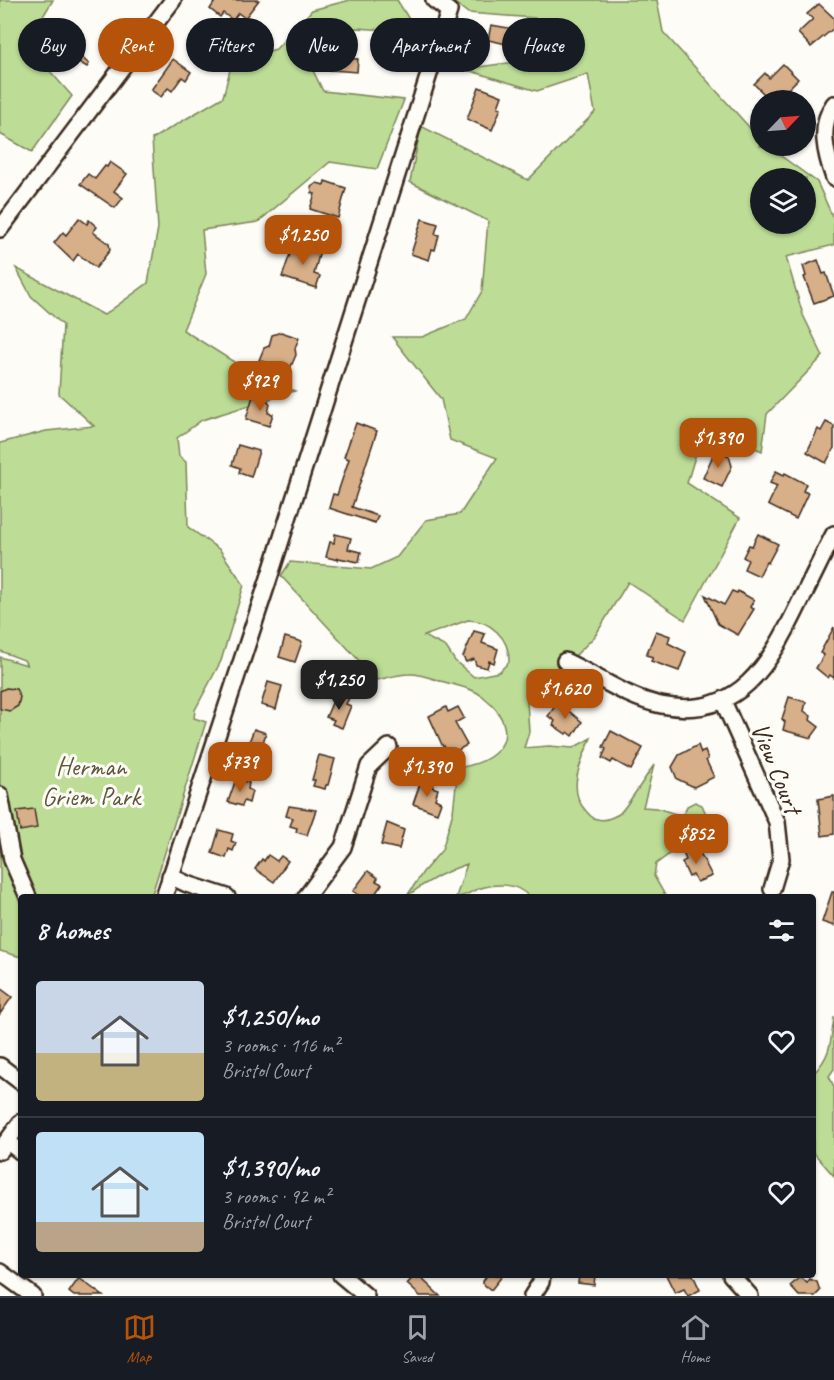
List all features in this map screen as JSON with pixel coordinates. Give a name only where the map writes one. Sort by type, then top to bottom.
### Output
[{"type":"street","points":[[0,229],[173,0]]},
{"type":"street","points":[[165,894],[270,575],[449,11],[434,0]]},
{"type":"street","points":[[834,104],[825,126],[825,151],[834,178]]},
{"type":"street","points":[[565,661],[633,696],[659,705],[686,708],[723,701],[750,681],[770,658],[834,534]]},
{"type":"street","name":"View Court","points":[[723,701],[777,822],[781,859],[772,889]]},
{"type":"street","points":[[308,894],[343,847],[369,766],[389,747]]},
{"type":"street","points":[[0,795],[12,860],[27,894]]},
{"type":"street","points":[[170,876],[187,885],[217,894]]},
{"type":"street","points":[[0,1066],[18,1080]]},
{"type":"street","points":[[4,1146],[18,1126]]},
{"type":"street","points":[[0,1272],[33,1296]]},
{"type":"street","points":[[345,1278],[366,1296]]},
{"type":"street","points":[[532,1296],[542,1278]]},
{"type":"street","points":[[734,1278],[750,1296]]},
{"type":"green space","points":[[0,0],[53,0],[42,18],[18,18],[18,72],[51,72],[72,96],[32,152],[0,134]]},
{"type":"green space","points":[[350,0],[397,0],[408,18],[370,18],[370,29],[358,28],[358,18],[305,18],[312,10]]},
{"type":"green space","points":[[451,0],[657,0],[663,32],[750,128],[750,156],[781,156],[798,168],[750,168],[750,234],[816,234],[816,181],[834,220],[834,245],[786,257],[803,315],[823,356],[767,414],[762,451],[704,427],[687,483],[740,518],[685,620],[628,582],[595,636],[550,681],[543,681],[533,688],[527,701],[529,732],[524,748],[549,746],[573,748],[591,738],[577,775],[576,785],[580,803],[595,819],[611,818],[619,814],[654,765],[643,807],[656,808],[683,816],[687,806],[695,802],[702,805],[707,823],[699,832],[656,864],[654,876],[664,894],[526,894],[512,886],[498,885],[466,894],[457,894],[467,864],[436,877],[408,894],[442,850],[453,812],[458,768],[478,763],[496,752],[505,736],[501,719],[491,703],[476,692],[463,687],[413,674],[377,680],[281,576],[290,562],[371,569],[397,557],[426,520],[460,514],[497,458],[450,440],[441,399],[392,337],[422,337],[466,319],[482,291],[488,221],[410,182],[421,126],[528,180],[595,112],[588,74],[537,91],[474,72],[490,72],[490,65],[502,64],[502,72],[585,72],[585,18],[535,18],[468,13]],"holes":[[[468,620],[484,623],[497,632],[506,645],[509,662],[499,672],[474,677],[455,661],[446,647],[424,636]]]},
{"type":"green space","name":"Herman Griem Park","points":[[286,38],[286,72],[314,72],[323,91],[404,100],[377,169],[330,162],[258,222],[202,230],[206,274],[183,330],[261,379],[295,391],[202,420],[177,438],[179,456],[186,462],[188,527],[220,550],[244,585],[221,661],[195,710],[194,718],[206,722],[152,894],[18,894],[18,956],[0,951],[0,657],[27,665],[24,660],[0,651],[0,443],[46,431],[94,426],[59,394],[63,325],[31,296],[16,268],[104,315],[148,283],[158,228],[152,139],[223,97],[229,72],[274,72],[274,50]]},
{"type":"green space","points":[[834,1017],[834,1069],[829,1076],[834,1087],[834,1176],[816,1155],[816,1070],[827,1054]]},
{"type":"building","points":[[216,0],[259,0],[245,18],[238,13],[234,18],[223,13],[220,17],[210,9]]},
{"type":"building","points":[[819,4],[834,18],[834,28],[811,47],[798,33],[813,19],[807,14]]},
{"type":"building","points":[[491,25],[502,27],[502,43],[490,40]]},
{"type":"building","points":[[174,60],[186,68],[186,72],[191,72],[186,80],[182,77],[172,91],[168,88],[161,97],[151,90],[164,72],[174,72]]},
{"type":"building","points":[[783,64],[798,79],[787,90],[760,90],[754,84],[765,73],[769,78]]},
{"type":"building","points":[[479,87],[502,96],[498,107],[501,108],[492,130],[467,119]]},
{"type":"building","points":[[110,162],[127,174],[114,191],[123,198],[115,208],[80,184],[88,174],[95,179]]},
{"type":"building","points":[[325,181],[346,188],[338,218],[310,209],[315,194],[312,193],[311,187],[317,183],[324,185]]},
{"type":"building","points":[[79,218],[87,224],[89,220],[97,227],[93,232],[109,244],[110,250],[96,268],[78,254],[73,261],[54,243],[63,232],[66,235]]},
{"type":"building","points":[[422,219],[438,224],[435,234],[439,235],[435,250],[432,249],[429,260],[411,254]]},
{"type":"building","points":[[296,243],[320,251],[314,274],[320,276],[316,288],[282,277]]},
{"type":"building","points":[[818,260],[823,274],[826,273],[834,296],[814,303],[804,277],[806,276],[803,266]]},
{"type":"building","points":[[281,332],[299,338],[295,348],[296,355],[289,371],[259,360],[264,348],[269,346],[272,335]]},
{"type":"building","points":[[253,396],[268,401],[270,404],[268,413],[273,414],[269,426],[246,419]]},
{"type":"building","points":[[826,422],[834,426],[834,448],[826,463],[807,452],[818,429],[821,431]]},
{"type":"building","points":[[356,423],[377,431],[352,507],[378,516],[375,523],[329,508],[333,494],[337,495],[349,459],[344,457]]},
{"type":"building","points":[[238,445],[259,451],[251,477],[239,473],[240,468],[232,465]]},
{"type":"building","points":[[719,451],[729,456],[732,466],[722,487],[703,478],[714,453]]},
{"type":"building","points":[[776,471],[806,484],[803,491],[808,493],[796,519],[768,505],[777,486],[770,483]]},
{"type":"building","points":[[335,534],[351,538],[348,549],[361,552],[359,562],[326,557],[330,542],[334,543]]},
{"type":"building","points":[[758,534],[778,544],[759,576],[744,569],[748,560],[743,557]]},
{"type":"building","points":[[732,591],[737,593],[738,591],[754,600],[750,607],[754,609],[738,635],[718,624],[705,595],[724,605]]},
{"type":"building","points":[[834,627],[834,678],[830,675],[828,678],[816,668],[824,655],[820,653]]},
{"type":"building","points":[[474,631],[485,634],[482,643],[498,649],[494,663],[489,661],[487,668],[476,665],[474,659],[466,662],[463,657]]},
{"type":"building","points":[[656,631],[670,636],[668,643],[686,652],[679,671],[651,661],[653,657],[646,655]]},
{"type":"building","points":[[285,637],[302,642],[295,662],[279,657]]},
{"type":"building","points":[[268,682],[282,686],[276,709],[261,705]]},
{"type":"building","points":[[6,688],[16,689],[20,697],[18,706],[10,711],[0,709],[0,691]]},
{"type":"building","points":[[336,694],[349,698],[346,704],[351,706],[342,728],[332,724],[334,720],[326,717]]},
{"type":"building","points":[[789,697],[806,702],[804,711],[819,727],[811,738],[783,730],[785,722],[782,719]]},
{"type":"building","points":[[558,702],[582,722],[573,736],[553,725],[555,721],[548,716]]},
{"type":"building","points":[[446,707],[448,712],[458,707],[464,718],[455,723],[467,745],[449,755],[429,716]]},
{"type":"building","points":[[254,729],[266,733],[258,759],[244,755]]},
{"type":"building","points":[[611,731],[643,748],[631,770],[613,760],[611,763],[602,758],[606,749],[603,747]]},
{"type":"building","points":[[698,745],[701,753],[705,751],[708,759],[706,760],[714,777],[694,787],[677,779],[672,767],[679,755]]},
{"type":"building","points":[[319,755],[335,759],[325,789],[313,786],[315,780],[312,780]]},
{"type":"building","points":[[236,779],[249,783],[248,789],[252,791],[249,803],[244,801],[242,806],[228,802]]},
{"type":"building","points":[[421,781],[438,789],[435,799],[441,802],[437,813],[413,804]]},
{"type":"building","points":[[834,796],[834,834],[822,836],[818,799]]},
{"type":"building","points":[[289,806],[316,810],[307,835],[296,832],[297,828],[290,826],[293,818],[286,816]]},
{"type":"building","points":[[34,809],[37,828],[20,831],[17,811]]},
{"type":"building","points":[[387,823],[404,830],[399,849],[381,845]]},
{"type":"building","points":[[219,830],[233,834],[231,841],[236,843],[233,851],[229,849],[226,858],[212,853]]},
{"type":"building","points":[[697,847],[712,876],[697,882],[693,875],[689,877],[682,862],[686,860],[683,853]]},
{"type":"building","points":[[268,855],[277,861],[281,856],[288,861],[274,882],[255,869]]},
{"type":"building","points":[[368,871],[378,878],[376,881],[382,884],[375,894],[358,894],[353,891]]},
{"type":"building","points":[[832,892],[834,892],[834,926],[822,922]]},
{"type":"building","points":[[0,988],[12,997],[0,1014]]},
{"type":"building","points":[[79,1278],[103,1296],[74,1296],[69,1292]]},
{"type":"building","points":[[412,1278],[421,1278],[440,1296],[420,1296],[407,1284]]},
{"type":"building","points":[[485,1278],[501,1278],[491,1290],[482,1283]]},
{"type":"building","points":[[579,1278],[595,1278],[594,1285],[578,1283]]},
{"type":"building","points":[[668,1278],[694,1278],[700,1290],[688,1296],[684,1289],[675,1293]]},
{"type":"building","points":[[800,1278],[807,1283],[810,1279],[817,1282],[820,1291],[815,1296],[799,1296],[790,1286]]}]
